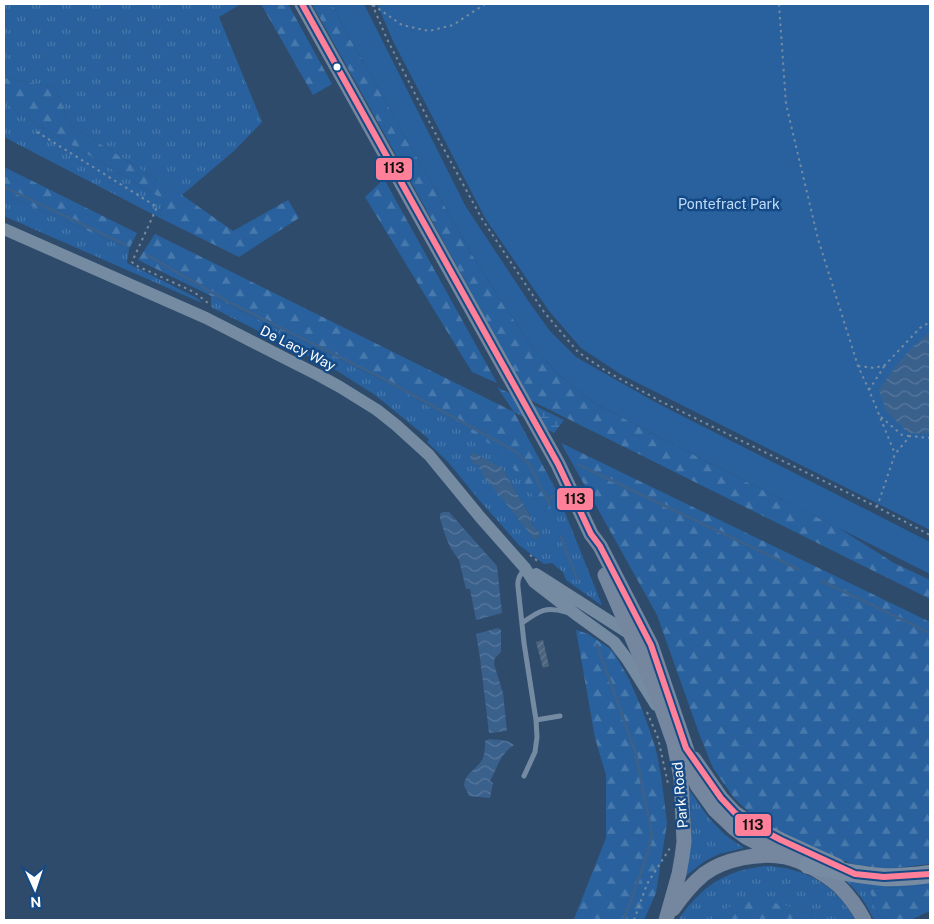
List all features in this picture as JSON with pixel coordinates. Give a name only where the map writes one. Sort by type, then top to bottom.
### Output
[{"type":"highway","points":[[808,865],[855,874],[884,877],[930,874]]},
{"type":"main road","name":"Park Road","points":[[302,4],[558,464],[591,534],[600,546],[651,645],[680,745],[697,785],[715,810],[735,829],[746,837],[786,857]]},
{"type":"main road","name":"Park Road","points":[[591,534],[593,547],[657,694],[666,722],[680,745],[684,842],[679,874],[666,920]]},
{"type":"main road","points":[[680,745],[735,813],[752,825],[789,844],[855,874]]},
{"type":"main road","points":[[666,920],[690,886],[705,873],[743,858],[763,855],[786,857],[808,865],[839,886],[864,920]]},
{"type":"street","name":"De Lacy Way","points":[[4,230],[206,318],[340,387],[377,410],[428,454],[525,568],[534,582],[614,642],[627,659],[666,722]]},
{"type":"street","name":"De Lacy Way","points":[[525,568],[631,635],[651,645]]},
{"type":"lane","points":[[524,776],[535,752],[537,737],[517,582],[525,568]]},
{"type":"lane","points":[[522,623],[538,612],[553,609],[578,616]]},
{"type":"lane","points":[[536,720],[560,716]]},
{"type":"path","points":[[372,4],[402,25],[429,31],[453,25],[485,4]]},
{"type":"path","points":[[372,4],[387,39],[433,130],[482,219],[544,312],[578,352],[606,371],[660,401],[877,507],[930,535]]},
{"type":"path","points":[[779,4],[786,104],[818,239],[858,366],[894,454]]},
{"type":"path","points":[[37,132],[157,208],[132,262],[203,298],[208,302],[206,318]]},
{"type":"path","points":[[869,390],[885,366],[920,328],[930,322]]},
{"type":"path","points":[[858,366],[874,368],[885,366]]},
{"type":"path","points":[[879,415],[902,434],[930,438]]},
{"type":"path","points":[[877,507],[894,454],[910,436]]},
{"type":"path","points":[[526,552],[540,562]]},
{"type":"path","points":[[646,708],[658,738],[669,787]]},
{"type":"path","points":[[634,920],[648,884],[674,842]]},
{"type":"green space","points":[[4,4],[241,4],[219,17],[262,122],[235,150],[182,195],[70,125],[55,87],[4,78]]},
{"type":"green space","points":[[261,4],[288,4],[332,84],[313,95]]},
{"type":"green space","points":[[312,4],[332,4],[474,258],[530,344],[562,378],[596,404],[837,527],[894,563],[930,580],[930,599],[530,400]]},
{"type":"green space","points":[[332,4],[364,4],[466,207],[550,331],[576,357],[655,402],[930,542],[930,574],[596,404],[562,378],[530,344],[474,258]]},
{"type":"green space","name":"Pontefract Park","points":[[377,4],[930,4],[930,530],[622,375],[581,348],[549,311],[485,218],[393,41]]},
{"type":"green space","points":[[4,78],[55,87],[70,125],[182,195],[233,231],[288,200],[299,218],[239,257],[160,218],[164,200],[20,114],[4,101]]},
{"type":"green space","points":[[4,101],[20,114],[164,200],[160,218],[4,137]]},
{"type":"green space","points":[[4,167],[137,233],[129,249],[4,194]]},
{"type":"green space","points":[[384,179],[497,383],[472,372],[365,197]]},
{"type":"green space","points":[[4,194],[129,249],[127,263],[197,298],[202,303],[4,216]]},
{"type":"green space","points":[[155,234],[514,412],[556,490],[545,512],[500,450],[400,389],[138,260]]},
{"type":"green space","points":[[211,296],[400,389],[501,450],[545,512],[556,490],[602,605],[566,580],[563,572],[552,563],[544,564],[519,545],[448,462],[427,442],[429,439],[375,395],[334,369],[211,307]],"holes":[[[477,464],[502,468],[531,517],[532,524],[541,535],[535,540]]]},
{"type":"green space","points":[[497,387],[564,420],[554,433],[514,412]]},
{"type":"green space","points":[[561,443],[930,622],[930,864],[887,869],[852,864],[768,830],[734,798],[713,768],[657,615]]},
{"type":"green space","points":[[576,630],[588,634],[614,653],[629,679],[656,750],[667,823],[656,893],[644,920],[568,920],[574,919],[606,838],[606,775],[595,738]]},
{"type":"green space","points":[[688,788],[708,817],[724,834],[744,848],[719,854],[705,861],[684,877],[691,833]]},
{"type":"green space","points":[[767,866],[795,870],[819,881],[830,888],[848,908],[855,920],[818,920],[798,908],[714,916],[711,920],[678,920],[696,898],[716,882],[739,871]]},
{"type":"green space","points":[[839,875],[930,877],[930,885],[869,889],[881,920],[874,920],[860,895]]},
{"type":"green space","points":[[930,885],[930,911],[910,920],[881,920],[869,889]]},
{"type":"green space","points":[[746,897],[798,908],[818,920],[711,920],[714,916]]},
{"type":"water","points":[[930,332],[930,434],[908,433],[886,411],[879,390],[908,351]]},
{"type":"water","points":[[472,452],[502,468],[531,517],[532,524],[541,535],[535,540],[482,474],[481,469],[478,469],[479,466],[472,463],[470,458]]},
{"type":"water","points":[[449,512],[497,566],[502,613],[476,620],[470,589],[466,589],[459,560],[450,547],[445,535],[440,518],[440,514]]},
{"type":"water","points":[[498,628],[501,630],[501,652],[495,658],[494,664],[503,693],[507,731],[489,733],[476,634]]},
{"type":"water","points":[[489,739],[505,741],[514,745],[502,757],[490,781],[493,783],[490,798],[469,796],[464,786],[466,778],[483,758],[485,741]]},
{"type":"building","points":[[543,640],[549,666],[543,668],[536,642]]},
{"type":"waterway","points":[[4,187],[126,245]]},
{"type":"waterway","points":[[147,255],[227,301],[380,377],[515,451],[529,464],[550,505]]},
{"type":"waterway","points":[[579,465],[798,569]]},
{"type":"waterway","points":[[548,500],[555,495]]},
{"type":"waterway","points":[[561,537],[577,579]]},
{"type":"waterway","points":[[822,581],[930,633]]},
{"type":"waterway","points":[[597,645],[636,754],[652,835],[624,920]]},
{"type":"transit line","name":"113","points":[[302,4],[558,464],[591,534],[600,546],[651,645],[686,748],[721,798],[735,813],[752,825],[855,874],[884,877],[930,874]]}]
